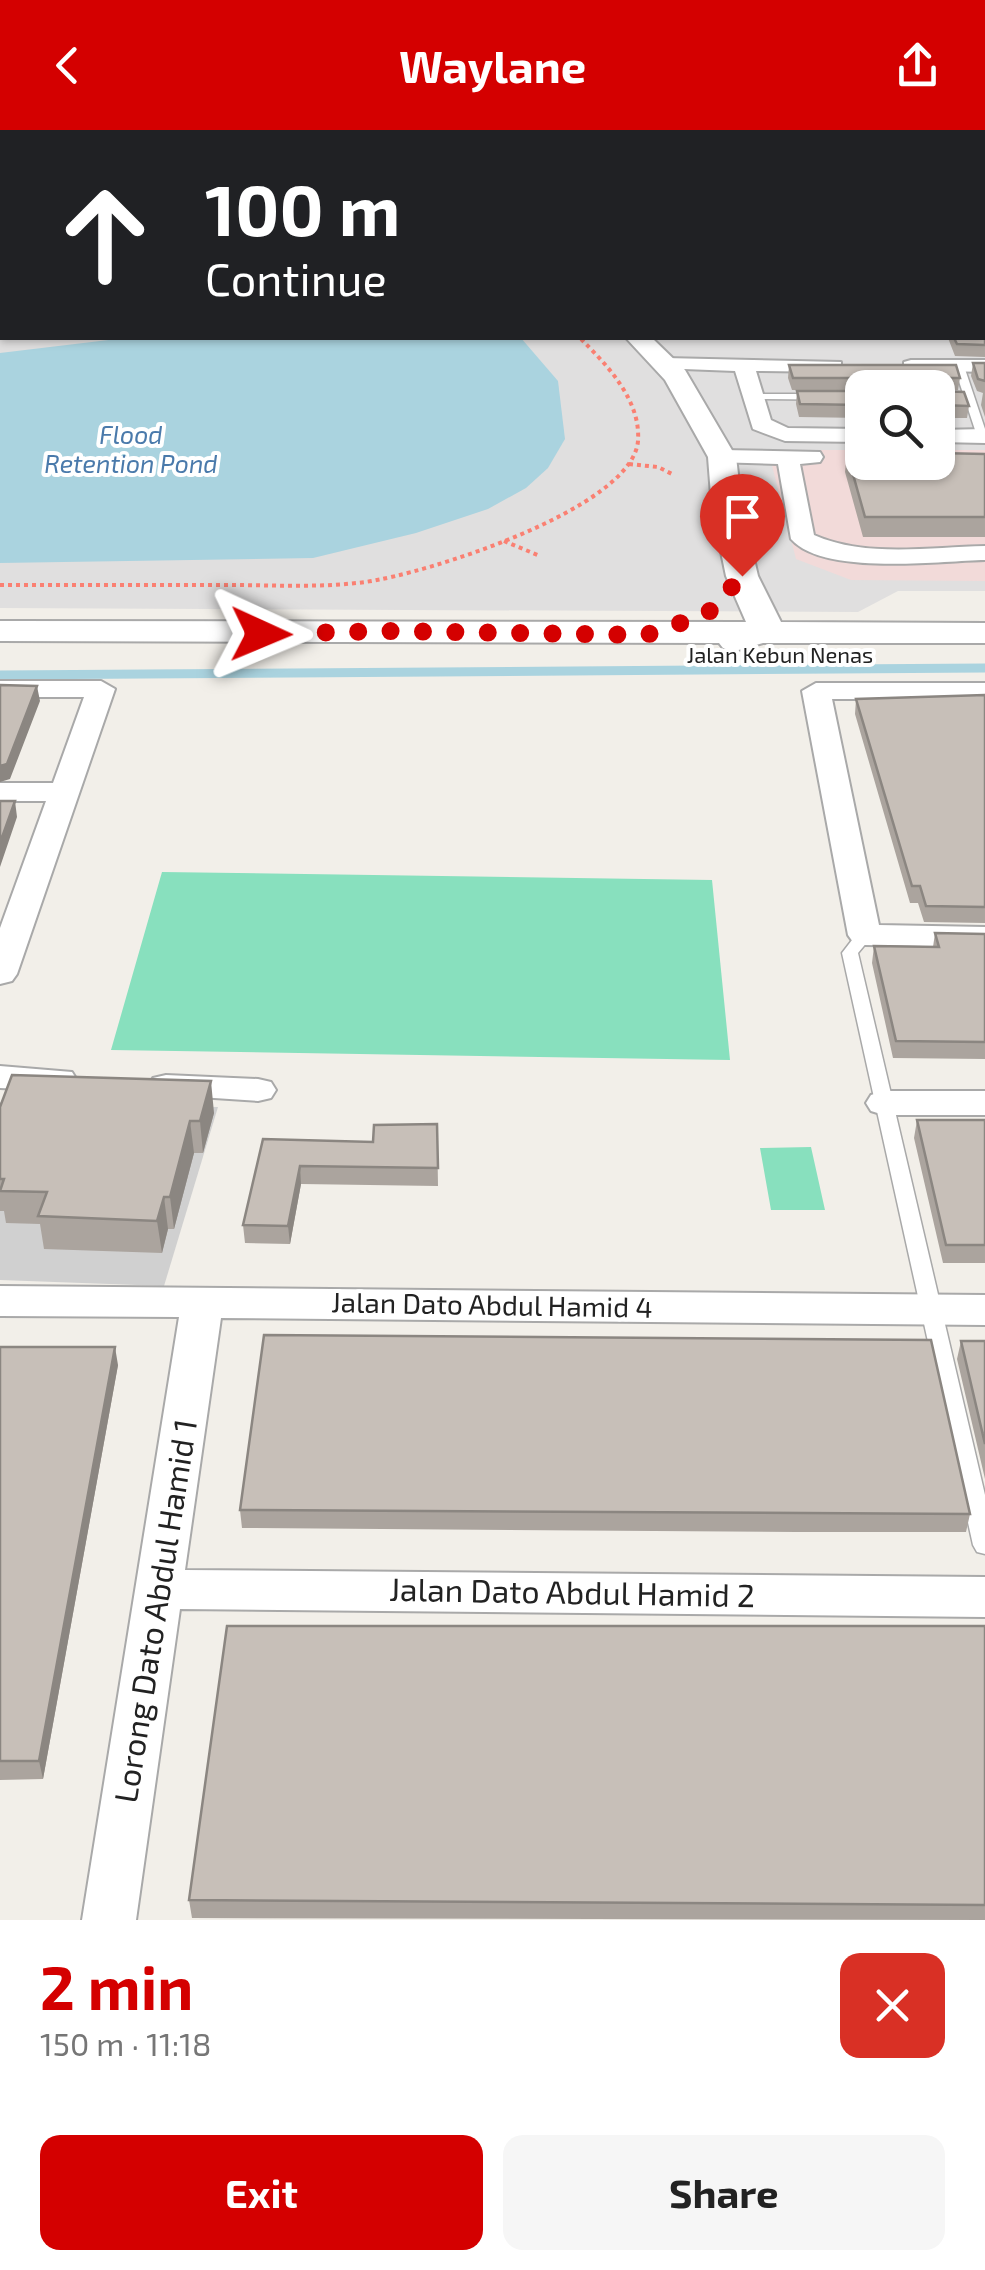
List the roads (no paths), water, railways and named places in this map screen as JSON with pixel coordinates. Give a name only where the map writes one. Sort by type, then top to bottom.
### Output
[{"type":"street","points":[[640,340],[668,366],[722,456],[727,508],[742,576],[740,626],[785,646],[889,655]]},
{"type":"street","points":[[907,361],[985,366]]},
{"type":"street","points":[[668,366],[858,366]]},
{"type":"street","points":[[738,366],[761,424],[785,434],[845,436]]},
{"type":"street","points":[[955,439],[984,444]]},
{"type":"street","points":[[955,453],[984,444]]},
{"type":"street","points":[[722,456],[845,458]]},
{"type":"street","points":[[788,457],[804,539],[816,547],[842,553],[985,553]]},
{"type":"street","points":[[742,576],[779,610],[861,634]]},
{"type":"street","points":[[646,635],[707,614],[742,576]]},
{"type":"street","name":"Jalan Kebun Nenas","points":[[336,635],[384,631],[985,634]]},
{"type":"street","name":"Jalan Kebun Nenas","points":[[0,632],[336,635],[693,656],[985,652]]},
{"type":"street","points":[[596,649],[701,647],[753,635]]},
{"type":"street","points":[[0,688],[101,689],[0,974]]},
{"type":"street","points":[[985,691],[816,691],[865,935],[985,937]]},
{"type":"street","points":[[0,792],[64,792]]},
{"type":"street","points":[[0,1077],[99,1082]]},
{"type":"street","points":[[139,1084],[258,1090]]},
{"type":"street","points":[[884,1103],[985,1103]]},
{"type":"street","name":"Jalan Dato Abdul Hamid 4","points":[[0,1301],[985,1310]]},
{"type":"street","name":"Lorong Dato Abdul Hamid 1","points":[[109,1920],[202,1302]]},
{"type":"street","name":"Jalan Dato Abdul Hamid 2","points":[[159,1589],[985,1597]]},
{"type":"lane","points":[[959,366],[984,444]]},
{"type":"lane","points":[[752,397],[845,397]]},
{"type":"lane","points":[[955,398],[985,398]]},
{"type":"lane","points":[[865,935],[850,953],[985,1544]]},
{"type":"water","name":"Flood Retention Pond","points":[[108,340],[523,340],[558,381],[565,439],[548,468],[526,488],[488,509],[416,533],[313,558],[0,563],[0,353]]},
{"type":"waterway","points":[[0,675],[985,668]]}]
